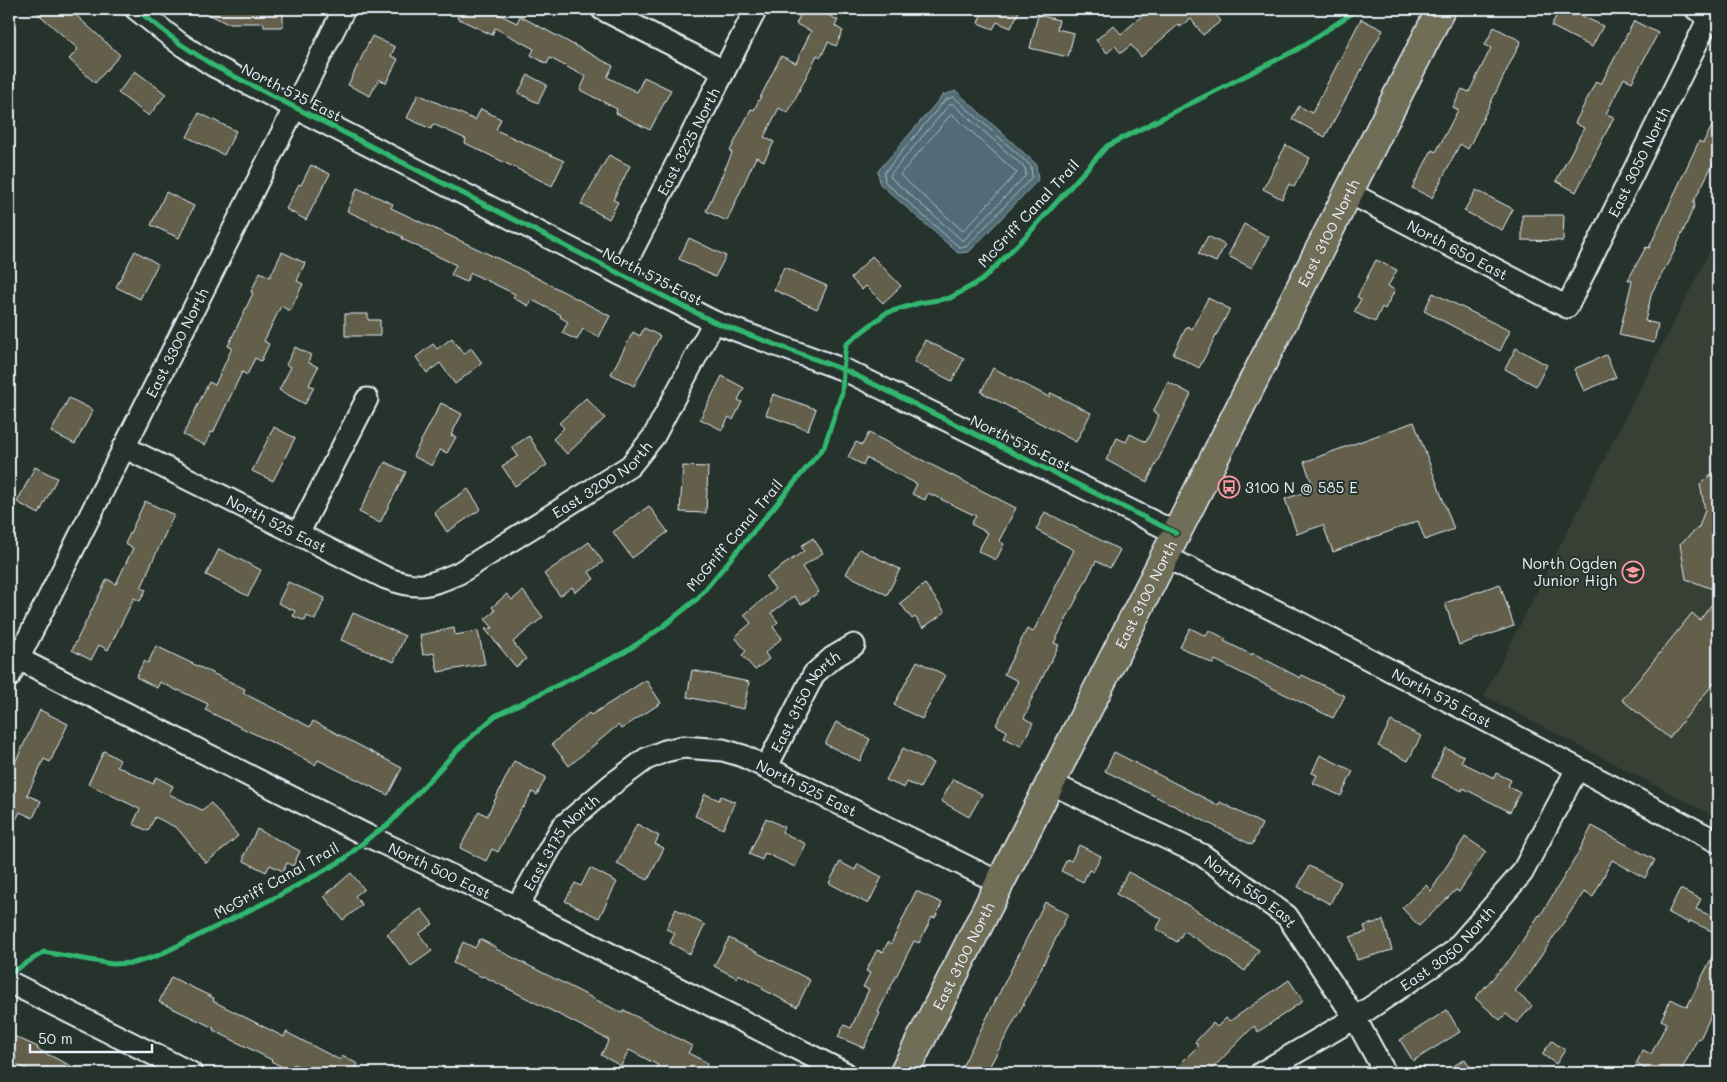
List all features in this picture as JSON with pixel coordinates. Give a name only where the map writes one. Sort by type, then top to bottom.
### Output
[{"type":"main road","name":"East 3100 North","points":[[904,1073],[1441,9]]},
{"type":"street","name":"North 575 East","points":[[136,9],[179,43],[214,66],[714,322],[847,371],[1170,544],[1298,622],[1718,842]]},
{"type":"street","name":"East 3300 North","points":[[12,663],[124,447],[344,9]]},
{"type":"street","points":[[602,9],[724,71]]},
{"type":"street","name":"East 3225 North","points":[[620,274],[756,9]]},
{"type":"street","name":"East 3050 North","points":[[1567,307],[1703,12]]},
{"type":"street","name":"North 650 East","points":[[1348,192],[1567,307]]},
{"type":"street","name":"East 3200 North","points":[[435,584],[459,573],[630,466],[654,436],[714,322]]},
{"type":"street","points":[[298,534],[367,399]]},
{"type":"street","name":"North 525 East","points":[[124,447],[386,578],[403,584],[419,586],[435,584]]},
{"type":"street","name":"East 3150 North","points":[[766,768],[814,674],[832,658],[854,645]]},
{"type":"street","name":"North 500 East","points":[[12,663],[517,906],[845,1073]]},
{"type":"street","name":"North 525 East","points":[[611,784],[646,759],[665,751],[683,747],[723,750],[743,756],[1000,883]]},
{"type":"street","name":"East 3050 North","points":[[1261,1073],[1355,1018],[1453,952],[1522,873],[1577,769]]},
{"type":"street","name":"North 550 East","points":[[1050,783],[1202,855],[1288,916],[1355,1018],[1385,1073]]},
{"type":"street","name":"East 3175 North","points":[[517,906],[562,827],[611,784]]},
{"type":"street","points":[[9,982],[191,1073]]},
{"type":"shaded area","name":"North Ogden Junior High","points":[[1718,235],[1718,818],[1484,696]]},
{"type":"water","points":[[956,91],[1036,164],[1038,180],[969,252],[958,253],[880,184],[878,171],[943,95]]},
{"type":"building","points":[[33,9],[69,9],[120,55],[95,83],[69,59],[78,49]]},
{"type":"building","points":[[199,9],[283,9],[283,27],[264,27],[264,23],[226,23]]},
{"type":"building","points":[[462,9],[487,9],[517,23],[520,16],[613,66],[607,77],[637,92],[644,77],[671,90],[650,130],[616,113],[617,109],[580,90],[586,77],[550,58],[547,64],[531,55],[534,49],[495,28],[492,35],[457,18]]},
{"type":"building","points":[[803,9],[815,9],[838,20],[835,26],[843,31],[836,46],[828,42],[821,57],[817,55],[788,113],[779,108],[764,137],[774,142],[764,161],[756,157],[727,221],[706,211],[732,153],[730,151],[751,109],[754,110],[781,56],[796,63],[811,31],[796,24]]},
{"type":"building","points":[[967,9],[1020,9],[1011,28],[997,22],[993,29],[978,23],[981,15]]},
{"type":"building","points":[[1150,9],[1211,9],[1221,21],[1203,35],[1191,19],[1180,27],[1178,25],[1141,57],[1131,45],[1121,53],[1115,46],[1107,53],[1096,40],[1113,25],[1121,34]]},
{"type":"building","points":[[1560,9],[1586,9],[1582,16],[1603,26],[1592,47],[1551,26]]},
{"type":"building","points":[[1038,15],[1059,20],[1057,29],[1074,33],[1068,57],[1030,48]]},
{"type":"building","points":[[1361,19],[1383,30],[1325,137],[1292,119],[1299,106],[1312,113]]},
{"type":"building","points":[[1634,21],[1658,33],[1632,82],[1624,78],[1606,114],[1614,117],[1576,192],[1556,181],[1584,128],[1575,123],[1596,81],[1601,84]]},
{"type":"building","points":[[1494,27],[1521,41],[1468,149],[1460,144],[1432,198],[1412,188],[1432,150],[1436,152],[1458,110],[1453,107],[1462,89],[1469,92],[1491,48],[1485,45]]},
{"type":"building","points":[[372,36],[395,47],[391,56],[398,59],[386,83],[379,79],[370,96],[348,85]]},
{"type":"building","points":[[135,71],[166,94],[149,116],[118,93]]},
{"type":"building","points":[[528,75],[547,85],[538,103],[518,93]]},
{"type":"building","points":[[418,94],[475,120],[481,109],[501,119],[496,130],[564,161],[552,186],[465,143],[466,139],[433,124],[431,129],[407,118]]},
{"type":"building","points":[[199,113],[236,131],[224,155],[187,137]]},
{"type":"building","points":[[1718,115],[1718,154],[1693,203],[1695,204],[1674,252],[1652,292],[1645,321],[1658,324],[1654,343],[1619,335],[1632,281],[1628,280],[1646,247],[1649,248],[1699,141],[1703,143]]},
{"type":"building","points":[[1286,145],[1310,158],[1294,187],[1289,184],[1282,199],[1263,189]]},
{"type":"building","points":[[609,155],[630,166],[613,200],[618,202],[609,219],[581,204]]},
{"type":"building","points":[[311,165],[330,174],[306,220],[286,209]]},
{"type":"building","points":[[357,188],[393,204],[391,208],[518,268],[610,316],[599,337],[583,329],[577,340],[562,333],[568,322],[560,317],[561,315],[532,300],[529,306],[513,298],[515,294],[471,273],[466,282],[451,275],[456,265],[402,239],[403,237],[347,211]]},
{"type":"building","points":[[1476,190],[1513,209],[1502,230],[1464,211]]},
{"type":"building","points":[[166,192],[194,206],[179,238],[151,225]]},
{"type":"building","points":[[1522,215],[1564,215],[1563,241],[1522,240]]},
{"type":"building","points":[[1244,224],[1269,237],[1252,268],[1228,256]]},
{"type":"building","points":[[1208,236],[1225,245],[1216,262],[1198,254]]},
{"type":"building","points":[[689,238],[726,256],[715,277],[679,259]]},
{"type":"building","points":[[135,251],[158,264],[140,299],[116,287]]},
{"type":"building","points":[[282,252],[305,263],[297,281],[303,284],[290,311],[281,306],[264,341],[269,344],[261,361],[255,358],[247,375],[242,372],[213,433],[211,432],[205,445],[183,435],[209,382],[215,385],[232,348],[228,346],[253,293],[251,292],[260,272],[270,277]]},
{"type":"building","points":[[872,256],[901,286],[883,303],[866,286],[862,290],[851,278]]},
{"type":"building","points":[[1376,260],[1397,270],[1388,286],[1395,290],[1385,309],[1382,307],[1375,322],[1354,312],[1361,299],[1357,297]]},
{"type":"building","points":[[784,267],[827,286],[817,309],[774,290]]},
{"type":"building","points":[[1433,293],[1510,331],[1500,351],[1424,311]]},
{"type":"building","points":[[1208,298],[1230,309],[1199,368],[1173,354],[1187,326],[1192,329]]},
{"type":"building","points":[[345,314],[368,314],[368,320],[380,320],[380,336],[345,336]]},
{"type":"building","points":[[644,328],[660,336],[634,386],[611,374],[633,332],[640,336]]},
{"type":"building","points":[[452,338],[464,354],[471,348],[482,363],[455,384],[440,363],[427,373],[416,357],[433,344],[437,349]]},
{"type":"building","points":[[925,340],[964,359],[952,381],[914,362]]},
{"type":"building","points":[[295,347],[311,355],[308,362],[318,367],[309,385],[314,387],[305,404],[279,390],[291,367],[286,365]]},
{"type":"building","points":[[1516,348],[1547,365],[1536,386],[1505,369]]},
{"type":"building","points":[[1606,355],[1616,377],[1584,391],[1574,369]]},
{"type":"building","points":[[993,368],[1049,397],[1051,393],[1091,413],[1076,442],[981,392]]},
{"type":"building","points":[[722,376],[744,388],[738,400],[742,402],[733,420],[729,417],[722,430],[700,419]]},
{"type":"building","points":[[1168,382],[1191,394],[1147,482],[1106,460],[1117,438],[1126,442],[1130,434],[1146,442],[1159,415],[1153,412]]},
{"type":"building","points":[[773,394],[816,409],[808,430],[766,415]]},
{"type":"building","points":[[69,398],[93,410],[75,444],[51,432]]},
{"type":"building","points":[[586,398],[605,418],[567,454],[553,439],[564,428],[559,423]]},
{"type":"building","points":[[441,403],[462,414],[451,435],[456,437],[447,453],[440,450],[432,466],[413,456]]},
{"type":"building","points":[[1414,422],[1454,529],[1425,540],[1418,521],[1333,552],[1323,525],[1297,534],[1285,499],[1314,489],[1304,462]]},
{"type":"building","points":[[274,427],[295,438],[273,481],[252,471]]},
{"type":"building","points":[[869,433],[1016,508],[999,541],[1004,544],[996,560],[978,551],[988,533],[971,524],[976,516],[928,493],[925,500],[912,494],[917,484],[866,458],[863,465],[848,457],[856,442],[862,445]]},
{"type":"building","points":[[529,436],[547,465],[515,486],[502,466],[518,456],[512,447]]},
{"type":"building","points":[[385,462],[406,472],[380,523],[359,512]]},
{"type":"building","points":[[683,466],[708,467],[706,513],[680,512]]},
{"type":"building","points":[[35,467],[57,478],[39,514],[17,502]]},
{"type":"building","points":[[1718,469],[1718,591],[1686,579],[1680,544],[1699,527],[1705,510],[1700,484]]},
{"type":"building","points":[[468,489],[481,509],[447,532],[434,512]]},
{"type":"building","points":[[145,501],[174,515],[141,588],[146,590],[140,601],[134,598],[108,650],[99,645],[91,660],[72,650],[107,579],[116,584],[133,548],[125,544]]},
{"type":"building","points":[[649,506],[668,532],[632,558],[613,532]]},
{"type":"building","points":[[1045,512],[1120,550],[1110,568],[1096,561],[1054,643],[1059,645],[1029,704],[1024,718],[1033,723],[1021,746],[1004,738],[1007,731],[996,725],[1018,681],[1004,674],[1027,629],[1033,632],[1074,550],[1036,530]]},
{"type":"building","points":[[813,538],[823,553],[802,567],[819,592],[801,605],[794,596],[771,613],[778,622],[773,627],[782,638],[765,653],[769,659],[755,670],[742,655],[746,651],[735,637],[751,623],[744,615],[775,589],[766,577],[804,551],[801,546]]},
{"type":"building","points":[[589,542],[603,562],[589,572],[594,579],[575,592],[572,587],[560,596],[544,574]]},
{"type":"building","points":[[219,549],[261,570],[248,596],[206,575]]},
{"type":"building","points":[[859,549],[900,569],[887,595],[846,574]]},
{"type":"building","points":[[288,582],[325,598],[315,620],[307,616],[305,621],[293,616],[295,611],[278,603]]},
{"type":"building","points":[[925,584],[945,612],[923,628],[915,617],[912,619],[900,603]]},
{"type":"building","points":[[1500,584],[1514,626],[1459,645],[1445,603]]},
{"type":"building","points":[[523,591],[543,617],[513,642],[526,659],[516,667],[485,629],[493,628],[485,619],[495,611],[492,607],[507,594],[512,600]]},
{"type":"building","points":[[1718,596],[1718,678],[1669,738],[1622,700],[1692,613],[1700,620]]},
{"type":"building","points":[[353,613],[405,636],[394,662],[341,640]]},
{"type":"building","points":[[454,628],[455,635],[478,631],[485,664],[438,672],[434,653],[423,655],[420,635]]},
{"type":"building","points":[[1190,628],[1206,636],[1209,630],[1226,639],[1224,641],[1252,655],[1253,653],[1300,678],[1302,675],[1345,696],[1333,718],[1215,660],[1213,664],[1180,647]]},
{"type":"building","points":[[156,646],[245,689],[243,693],[310,727],[313,721],[402,768],[388,795],[318,760],[315,765],[205,710],[208,704],[160,682],[157,688],[136,677],[144,661],[148,663]]},
{"type":"building","points":[[917,661],[945,675],[922,719],[894,705]]},
{"type":"building","points":[[692,670],[749,682],[744,709],[687,697]]},
{"type":"building","points":[[646,680],[661,703],[621,729],[618,725],[569,766],[552,744],[589,713],[591,715]]},
{"type":"building","points":[[40,710],[68,724],[50,762],[44,759],[27,795],[41,801],[33,818],[20,812],[9,834],[9,767],[12,769]]},
{"type":"building","points":[[1391,721],[1421,736],[1408,761],[1378,746]]},
{"type":"building","points":[[836,722],[870,739],[860,761],[825,744]]},
{"type":"building","points":[[903,748],[933,763],[920,788],[907,782],[904,788],[886,780]]},
{"type":"building","points":[[1445,748],[1464,756],[1461,762],[1494,778],[1496,773],[1511,780],[1508,786],[1520,793],[1510,812],[1463,788],[1462,791],[1432,777]]},
{"type":"building","points":[[104,751],[120,760],[117,766],[153,784],[156,777],[173,786],[169,794],[202,810],[211,803],[238,836],[206,863],[177,828],[155,817],[148,831],[133,824],[140,809],[88,784]]},
{"type":"building","points":[[1114,752],[1218,805],[1220,802],[1262,824],[1252,845],[1105,771]]},
{"type":"building","points":[[1320,755],[1353,771],[1341,796],[1313,783],[1317,775],[1312,773]]},
{"type":"building","points":[[514,761],[546,777],[537,795],[532,792],[522,807],[498,852],[492,849],[486,861],[460,848],[479,811],[487,816]]},
{"type":"building","points":[[953,779],[982,794],[969,817],[941,801]]},
{"type":"building","points":[[705,794],[719,800],[721,796],[735,802],[723,829],[695,816]]},
{"type":"building","points":[[766,818],[784,827],[782,832],[806,844],[795,867],[765,853],[762,860],[749,854]]},
{"type":"building","points":[[637,824],[659,836],[655,844],[664,848],[648,880],[617,864]]},
{"type":"building","points":[[1592,826],[1655,860],[1645,878],[1612,860],[1593,897],[1584,892],[1526,978],[1515,991],[1532,1006],[1517,1023],[1506,1014],[1500,1020],[1475,998],[1511,958],[1540,916],[1576,857]]},
{"type":"building","points":[[257,829],[300,851],[293,866],[287,863],[283,871],[270,865],[266,872],[244,861],[244,855]]},
{"type":"building","points":[[1465,837],[1486,851],[1459,892],[1456,890],[1419,926],[1402,908],[1426,885],[1431,891]]},
{"type":"building","points":[[1079,845],[1101,856],[1093,872],[1089,870],[1083,882],[1061,871],[1067,859],[1071,861]]},
{"type":"building","points":[[840,862],[855,870],[858,864],[882,877],[868,904],[829,883]]},
{"type":"building","points":[[1309,866],[1341,882],[1330,904],[1298,887]]},
{"type":"building","points":[[590,868],[617,882],[599,918],[565,901],[575,883],[581,886]]},
{"type":"building","points":[[1128,872],[1170,894],[1259,950],[1245,971],[1184,931],[1177,942],[1156,929],[1162,919],[1116,894]]},
{"type":"building","points":[[351,873],[364,889],[355,896],[362,905],[343,920],[324,896]]},
{"type":"building","points":[[1680,889],[1701,899],[1696,909],[1718,919],[1718,934],[1668,913]]},
{"type":"building","points":[[916,891],[942,903],[935,918],[932,917],[919,943],[914,941],[878,1012],[880,1013],[864,1048],[838,1037],[844,1025],[851,1028],[869,989],[863,987],[870,973],[866,971],[877,950],[883,952],[888,942],[891,944]]},
{"type":"building","points":[[1045,902],[1068,914],[1023,1005],[986,1073],[959,1073]]},
{"type":"building","points":[[421,909],[433,924],[419,934],[432,951],[411,966],[387,934]]},
{"type":"building","points":[[676,909],[705,925],[690,954],[670,943],[675,933],[666,929]]},
{"type":"building","points":[[1383,920],[1392,950],[1357,960],[1350,937],[1366,932],[1364,926]]},
{"type":"building","points":[[729,938],[810,980],[797,1007],[738,974],[737,978],[714,966]]},
{"type":"building","points":[[480,939],[622,1013],[624,1010],[692,1046],[688,1053],[708,1063],[702,1073],[654,1073],[658,1065],[629,1050],[621,1066],[601,1055],[609,1040],[483,976],[453,963],[463,942],[475,948]]},
{"type":"building","points":[[1718,945],[1718,1000],[1700,1039],[1698,1038],[1680,1073],[1653,1073],[1636,1064],[1643,1050],[1651,1054],[1667,1023],[1661,1020],[1671,999],[1687,1007]]},
{"type":"building","points":[[171,977],[214,998],[213,1001],[284,1037],[286,1032],[340,1060],[342,1056],[358,1064],[356,1068],[366,1073],[311,1073],[294,1064],[290,1071],[213,1030],[214,1028],[159,1002]]},
{"type":"building","points":[[1289,980],[1303,1001],[1258,1032],[1254,1026],[1208,1073],[1171,1073],[1198,1046],[1195,1042],[1213,1023],[1217,1027],[1226,1018],[1230,1021]]},
{"type":"building","points":[[1447,1010],[1460,1032],[1413,1061],[1400,1040]]},
{"type":"building","points":[[9,1034],[38,1047],[37,1049],[85,1073],[34,1073],[9,1061]]},
{"type":"building","points":[[1552,1041],[1565,1050],[1556,1064],[1542,1054]]},
{"type":"building","points":[[1465,1059],[1474,1073],[1442,1073]]},
{"type":"cycle path","points":[[136,9],[179,43],[214,66],[714,322],[847,371],[1176,533]]},
{"type":"cycle path","name":"McGriff Canal Trail","points":[[9,974],[44,952],[112,964],[134,963],[157,956],[278,896],[343,860],[389,824],[460,747],[495,716],[625,652],[661,628],[698,598],[824,447],[842,393],[846,344],[886,313],[919,303],[950,298],[982,280],[1030,232],[1107,146],[1298,49],[1356,9]]},
{"type":"place","name":"3100 N @ 585 E","points":[[1229,487]]},
{"type":"place","name":"North Ogden Junior High","points":[[1633,572]]}]
